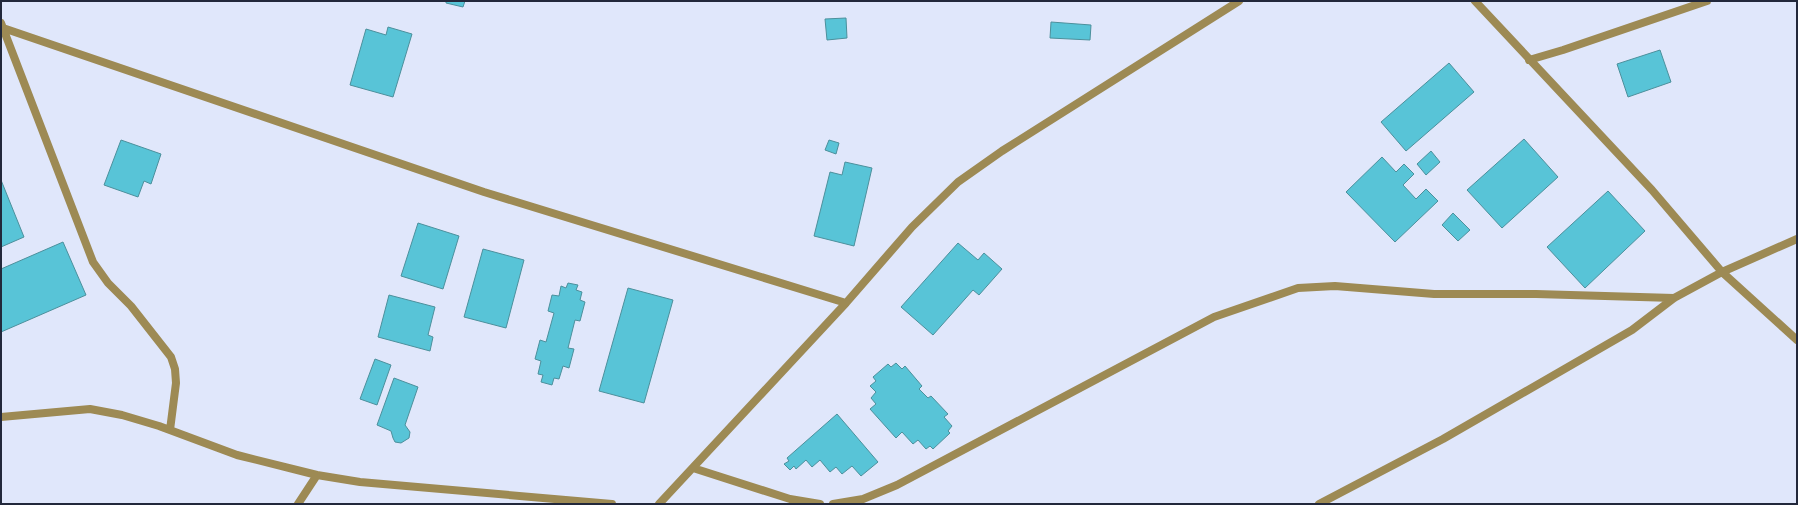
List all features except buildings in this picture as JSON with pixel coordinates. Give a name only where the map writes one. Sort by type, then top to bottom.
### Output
[{"type":"street","points":[[660,504],[846,303],[912,227],[938,200],[979,166],[1239,1]]},
{"type":"street","points":[[1476,1],[1529,60],[1652,190],[1722,272],[1797,340]]},
{"type":"street","points":[[1529,60],[1571,48],[1707,1]]},
{"type":"street","points":[[2,26],[484,192],[846,303]]},
{"type":"street","points":[[2,26],[93,262],[108,283],[130,306],[171,357],[175,369],[176,383],[170,430]]},
{"type":"street","points":[[1319,504],[1443,439],[1626,334],[1674,298],[1722,272],[1797,239]]},
{"type":"street","points":[[833,504],[863,499],[897,485],[1214,317],[1298,288],[1335,286],[1434,294],[1536,294],[1674,298]]},
{"type":"street","points":[[1,417],[90,409],[122,415],[170,430],[237,455],[318,475],[360,482],[612,504]]},
{"type":"street","points":[[692,468],[790,499],[820,504]]},
{"type":"street","points":[[298,504],[318,475]]}]
